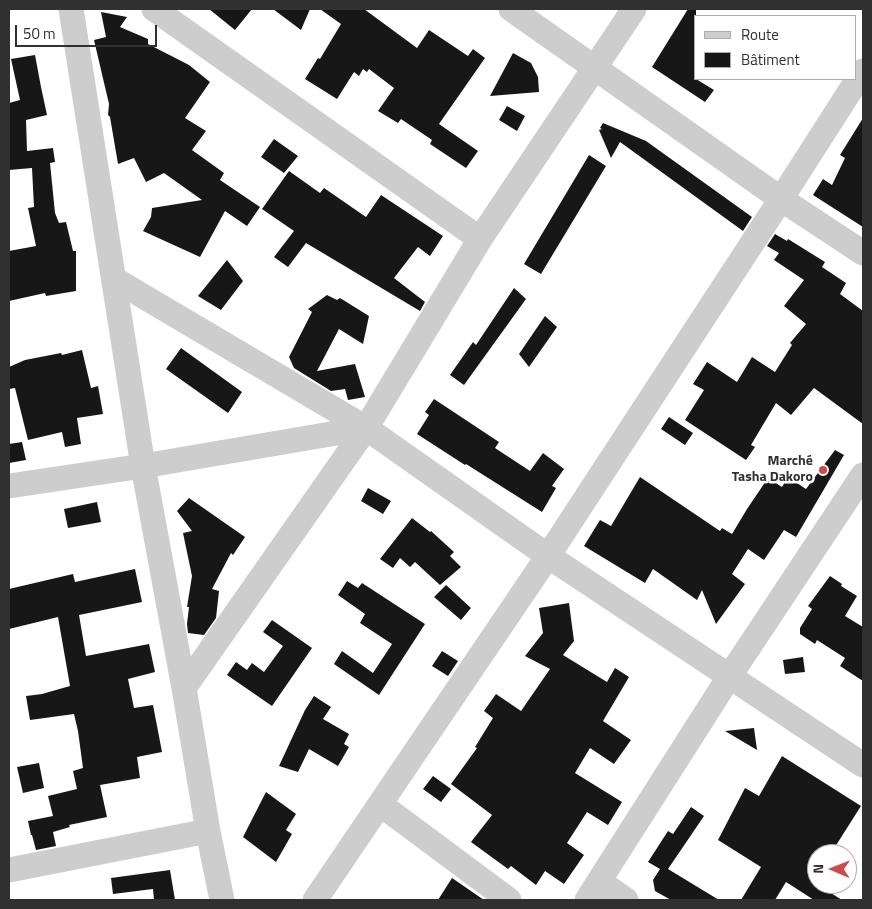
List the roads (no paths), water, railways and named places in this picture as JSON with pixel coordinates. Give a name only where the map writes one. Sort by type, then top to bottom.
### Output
[{"type":"street","points":[[71,9],[143,466],[222,900]]},
{"type":"street","points":[[154,9],[480,238]]},
{"type":"street","points":[[511,9],[781,199],[863,253]]},
{"type":"street","points":[[184,688],[366,428],[480,238],[634,9]]},
{"type":"street","points":[[315,900],[548,556],[863,71]]},
{"type":"street","points":[[114,279],[366,428],[548,556],[863,766]]},
{"type":"street","points":[[9,486],[143,466],[366,428]]},
{"type":"street","points":[[626,900],[593,891],[730,677],[863,475]]},
{"type":"street","points":[[380,804],[509,900]]},
{"type":"street","points":[[9,870],[208,831]]},
{"type":"place","name":"Marché Tasha Dakoro","points":[[823,470]]}]
